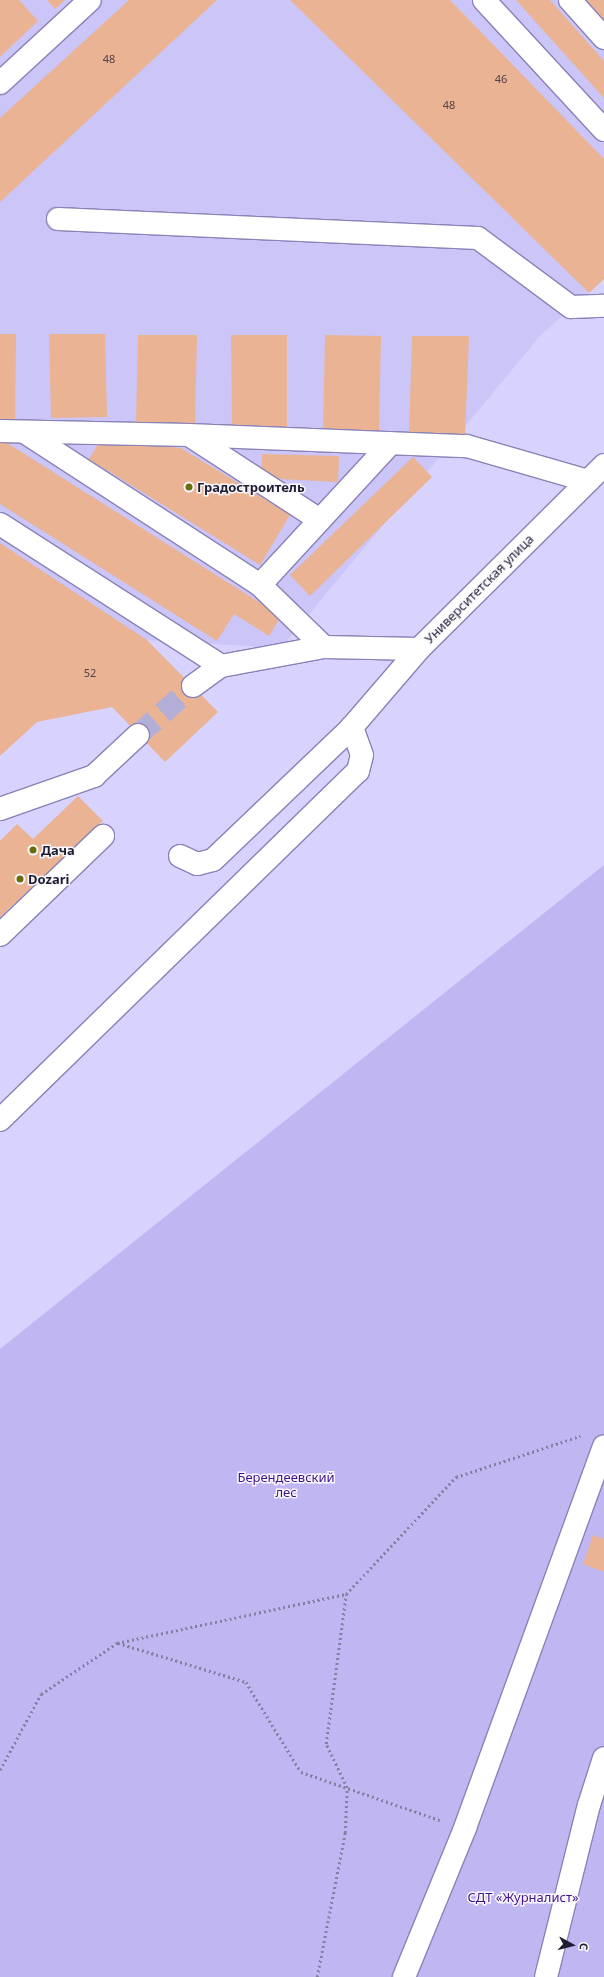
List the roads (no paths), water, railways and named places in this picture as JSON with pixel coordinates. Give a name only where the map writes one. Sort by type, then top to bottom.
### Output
[{"type":"street","points":[[0,83],[90,0]]},
{"type":"street","points":[[484,0],[604,130]]},
{"type":"street","points":[[570,0],[604,38]]},
{"type":"street","points":[[58,219],[478,238],[571,307],[604,306]]},
{"type":"street","points":[[0,431],[26,433],[189,435],[467,446],[588,481]]},
{"type":"street","points":[[26,433],[260,585],[324,647]]},
{"type":"street","points":[[189,435],[320,520]]},
{"type":"street","points":[[260,585],[391,443]]},
{"type":"street","name":"Университетская улица","points":[[193,686],[221,666],[324,647],[419,649],[604,465]]},
{"type":"street","points":[[0,524],[221,666]]},
{"type":"street","points":[[180,856],[197,864],[213,860],[352,727],[419,649]]},
{"type":"street","points":[[0,1120],[358,771],[362,755],[352,727]]},
{"type":"street","points":[[0,809],[94,776],[138,735]]},
{"type":"street","points":[[0,935],[102,836]]},
{"type":"street","points":[[404,1977],[465,1828],[604,1447]]},
{"type":"street","points":[[546,1977],[589,1805],[604,1758]]},
{"type":"tunnel","points":[[138,735],[193,686]]},
{"type":"place","name":"Градостроитель","points":[[189,487]]},
{"type":"place","name":"Дача","points":[[33,850]]},
{"type":"place","name":"Dozari","points":[[20,879]]},
{"type":"park label","name":"Берендеевский лес","points":[[286,1486]]},
{"type":"park label","name":"СДТ «Журналист»","points":[[523,1897]]}]
